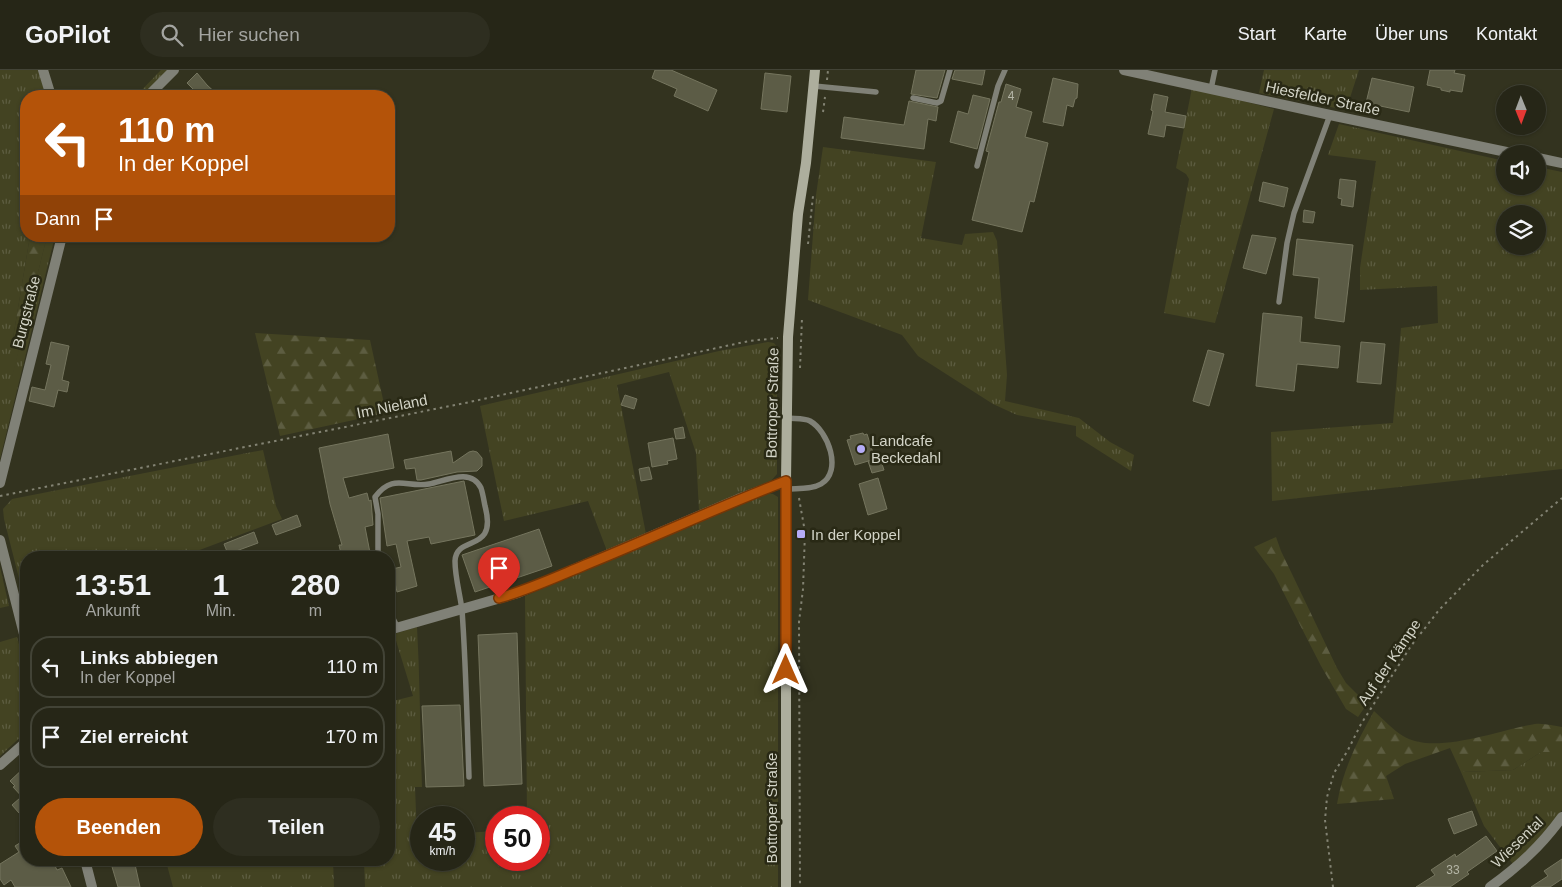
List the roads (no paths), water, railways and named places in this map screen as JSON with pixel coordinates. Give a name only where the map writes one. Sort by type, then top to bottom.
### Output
[{"type":"main road","name":"Bottroper Straße","points":[[786,887],[788,337],[798,214],[806,163],[816,70]]},
{"type":"street","points":[[43,70],[49,90]]},
{"type":"street","points":[[154,90],[174,70]]},
{"type":"street","name":"Hiesfelder Straße","points":[[1124,70],[1144,72],[1211,89],[1496,150]]},
{"type":"street","points":[[1546,160],[1562,163]]},
{"type":"street","name":"Burgstraße","points":[[0,483],[60,242]]},
{"type":"street","points":[[395,628],[518,593],[604,558],[738,499],[786,485]]},
{"type":"street","points":[[0,540],[20,618]]},
{"type":"street","points":[[0,765],[20,747]]},
{"type":"street","name":"Wiesental","points":[[1490,887],[1547,839],[1562,817]]},
{"type":"street","points":[[87,866],[92,887]]},
{"type":"lane","points":[[914,98],[937,103],[941,101],[950,70]]},
{"type":"lane","points":[[977,166],[998,86],[1005,70]]},
{"type":"lane","points":[[1211,89],[1214,70]]},
{"type":"lane","points":[[814,86],[876,92]]},
{"type":"lane","points":[[1279,302],[1287,243],[1294,214],[1330,115]]},
{"type":"lane","points":[[786,485],[798,488],[820,485],[827,479],[831,469],[829,446],[821,431],[812,422],[787,418]]},
{"type":"lane","points":[[378,551],[378,514],[375,497],[386,485],[398,482],[420,486],[464,477],[473,479],[480,487],[488,519],[485,535],[461,548],[456,554],[455,564],[462,609],[469,777]]},
{"type":"place","name":"Landcafe Beckedahl","points":[[861,449]]},
{"type":"place","name":"In der Koppel","points":[[801,534]]}]
